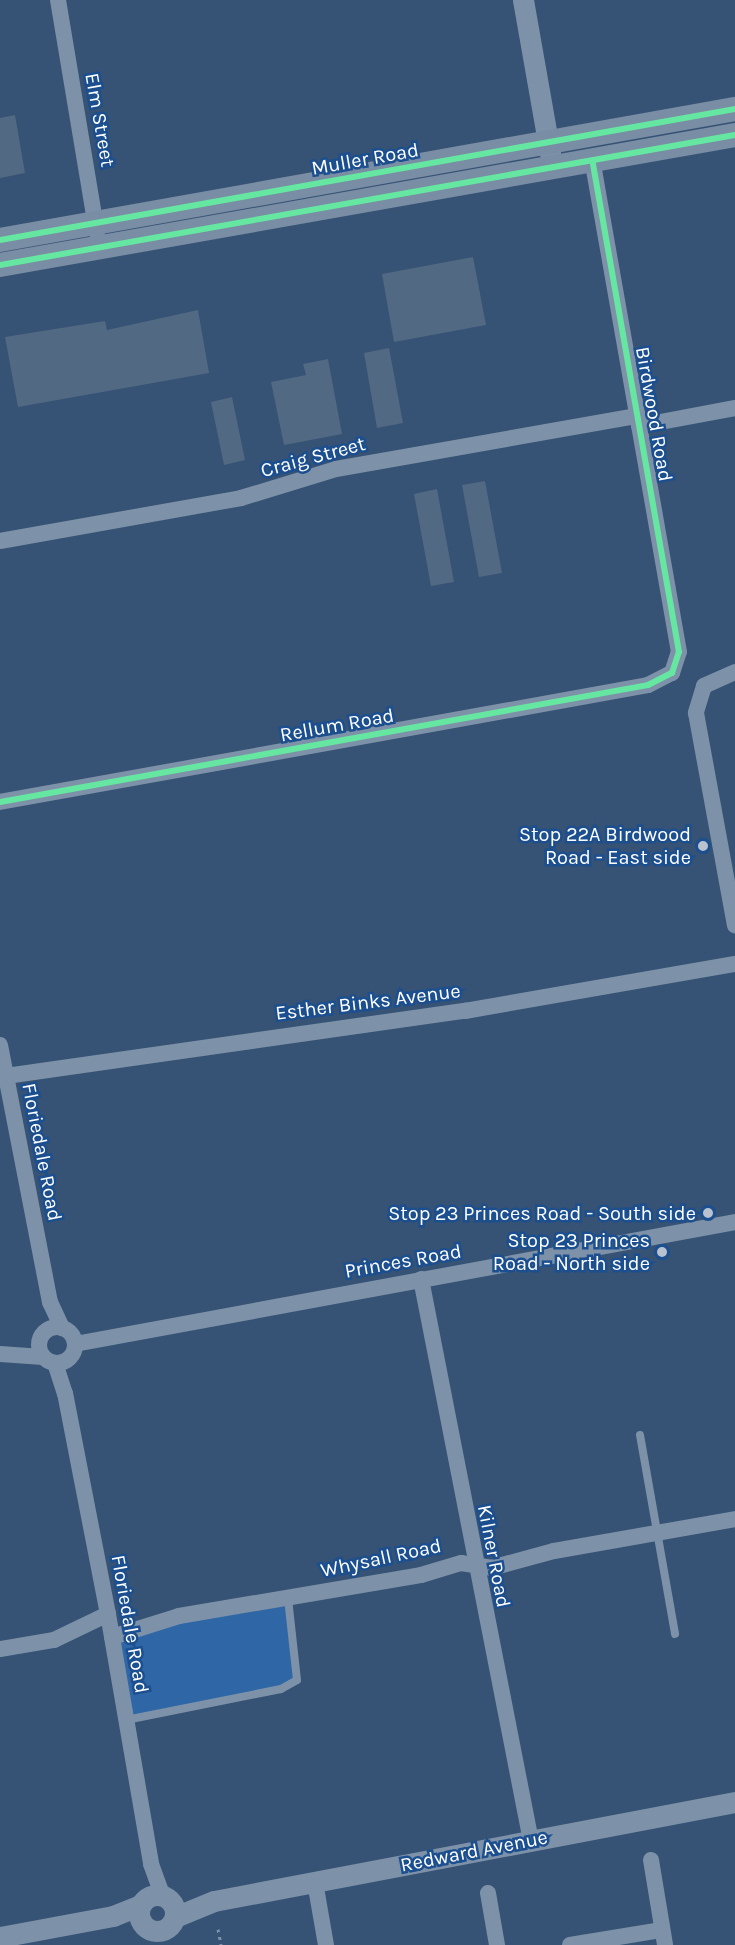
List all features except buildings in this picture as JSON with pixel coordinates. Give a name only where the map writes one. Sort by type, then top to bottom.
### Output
[{"type":"main road","name":"Muller Road","points":[[0,240],[735,110]]},
{"type":"main road","points":[[0,264],[735,135]]},
{"type":"street","name":"Elm Street","points":[[58,0],[99,248]]},
{"type":"street","points":[[523,0],[553,168]]},
{"type":"street","name":"Birdwood Road","points":[[592,161],[679,652],[672,673]]},
{"type":"street","name":"Craig Street","points":[[0,541],[241,498],[336,469],[638,421],[735,408]]},
{"type":"street","points":[[735,672],[704,686],[696,713],[735,925]]},
{"type":"street","name":"Rellum Road","points":[[2,803],[648,685],[672,673]]},
{"type":"street","name":"Esther Binks Avenue","points":[[6,1076],[465,1011],[735,964]]},
{"type":"street","name":"Floriedale Road","points":[[0,1045],[108,1614],[159,1902]]},
{"type":"street","name":"Princes Road","points":[[0,1353],[58,1345],[735,1222]]},
{"type":"street","name":"Kilner Road","points":[[421,1279],[474,1566],[531,1841]]},
{"type":"street","name":"Whysall Road","points":[[112,1638],[179,1616],[421,1575],[461,1563],[491,1569],[554,1551],[735,1520]]},
{"type":"street","points":[[0,1649],[54,1640],[108,1614]]},
{"type":"street","name":"Redward Avenue","points":[[0,1938],[113,1916],[159,1902],[214,1901],[735,1802]]},
{"type":"street","points":[[570,1945],[664,1937],[651,1860]]},
{"type":"street","points":[[315,1882],[326,1945]]},
{"type":"street","points":[[488,1893],[497,1945]]},
{"type":"street","points":[[159,1902],[161,1931],[144,1926],[139,1918],[159,1902]]},
{"type":"street","name":"Redward Avenue","points":[[113,1916],[144,1926]]},
{"type":"lane","points":[[640,1435],[675,1634]]},
{"type":"lane","points":[[126,1720],[281,1689],[297,1680],[288,1598]]},
{"type":"path","points":[[218,1929],[221,1945]]},
{"type":"shaded area","points":[[288,1598],[297,1680],[281,1689],[126,1720],[112,1637]]},
{"type":"cycle path","points":[[0,240],[735,109]]},
{"type":"cycle path","points":[[0,265],[735,135]]},
{"type":"cycle path","points":[[0,802],[648,685],[672,673],[679,652],[592,161]]},
{"type":"place","name":"Stop 22A Birdwood Road - East side","points":[[703,846]]},
{"type":"place","name":"Stop 23 Princes Road - South side","points":[[708,1213]]},
{"type":"place","name":"Stop 23 Princes Road - North side","points":[[662,1252]]}]
